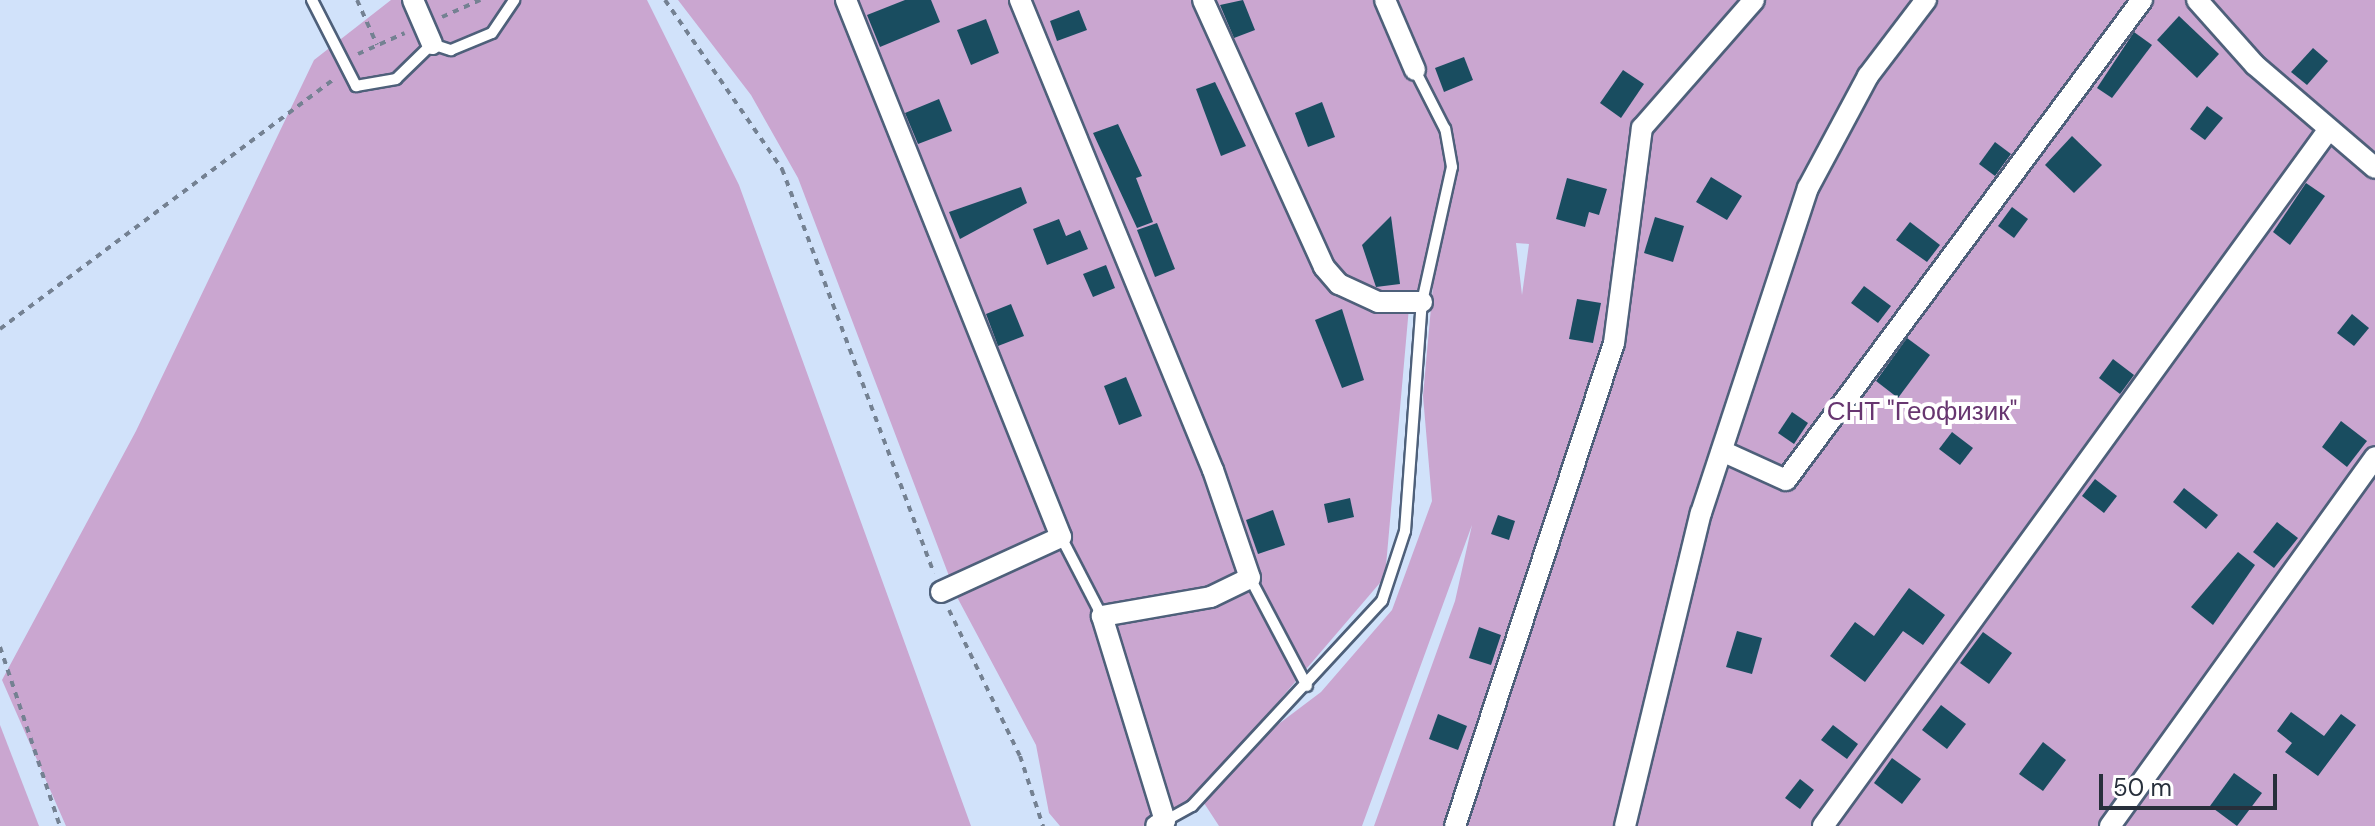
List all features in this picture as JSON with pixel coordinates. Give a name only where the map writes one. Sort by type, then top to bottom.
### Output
[{"type":"street","points":[[413,0],[432,44]]},
{"type":"street","points":[[846,0],[1061,537],[941,592]]},
{"type":"street","points":[[1020,0],[1213,470],[1250,578],[1211,597],[1102,616],[1161,824]]},
{"type":"street","points":[[1203,0],[1324,267],[1339,284],[1378,302],[1422,302]]},
{"type":"street","points":[[1385,0],[1415,70]]},
{"type":"street","points":[[1455,826],[1614,343],[1642,128],[1754,0]]},
{"type":"street","points":[[1625,826],[1722,451],[1808,188],[1868,76],[1926,0]]},
{"type":"street","points":[[1722,451],[1786,480],[2142,0]]},
{"type":"street","points":[[2197,0],[2255,65],[2329,129],[2373,161]]},
{"type":"street","points":[[1823,826],[2329,129]]},
{"type":"street","points":[[2110,826],[2375,457]]},
{"type":"lane","points":[[312,0],[343,72],[356,86],[396,79],[432,44],[451,50],[492,33],[514,0]]},
{"type":"lane","points":[[1161,824],[1192,806],[1307,686],[1382,601],[1405,531],[1422,302],[1452,167],[1445,129],[1415,70]]},
{"type":"lane","points":[[1061,537],[1102,616]]},
{"type":"lane","points":[[1250,578],[1307,686]]},
{"type":"path","points":[[357,0],[377,45]]},
{"type":"path","points":[[665,0],[782,169],[941,592],[1020,756],[1043,826]]},
{"type":"path","points":[[0,329],[343,72]]},
{"type":"path","points":[[0,647],[60,826]]},
{"type":"green space","points":[[391,0],[647,0],[739,185],[971,826],[66,826],[2,680],[136,431],[314,60]]},
{"type":"green space","name":"СНТ \"Геофизик\"","points":[[678,0],[2375,0],[2375,826],[1374,826],[1455,601],[1472,525],[1362,826],[1219,826],[1204,803],[1251,745],[1321,692],[1392,610],[1432,501],[1423,396],[1434,274],[1410,296],[1385,577],[1195,799],[1143,826],[1060,826],[1049,813],[1036,745],[957,597],[798,178],[751,95]],"holes":[[[1516,243],[1529,244],[1522,295]]]},
{"type":"green space","points":[[0,725],[39,826],[0,826]]},
{"type":"building","points":[[905,0],[931,0],[940,22],[880,47],[867,15]]},
{"type":"building","points":[[1243,0],[1255,30],[1234,38],[1220,5]]},
{"type":"building","points":[[1079,10],[1087,30],[1057,41],[1050,21]]},
{"type":"building","points":[[2179,16],[2219,54],[2197,78],[2157,40]]},
{"type":"building","points":[[986,19],[999,53],[971,65],[957,30]]},
{"type":"building","points":[[2134,32],[2152,45],[2112,98],[2097,88]]},
{"type":"building","points":[[2313,48],[2328,61],[2307,85],[2291,72]]},
{"type":"building","points":[[1464,57],[1473,80],[1444,92],[1435,68]]},
{"type":"building","points":[[1623,70],[1644,84],[1621,118],[1600,103]]},
{"type":"building","points":[[1215,82],[1246,146],[1221,156],[1196,89]]},
{"type":"building","points":[[939,99],[952,131],[918,144],[905,113]]},
{"type":"building","points":[[1322,102],[1335,137],[1308,147],[1295,113]]},
{"type":"building","points":[[2207,106],[2223,118],[2205,140],[2190,129]]},
{"type":"building","points":[[1118,124],[1142,176],[1136,178],[1153,222],[1137,228],[1093,133]]},
{"type":"building","points":[[2072,136],[2102,165],[2074,193],[2045,165]]},
{"type":"building","points":[[1995,142],[2011,154],[1995,176],[1979,164]]},
{"type":"building","points":[[1711,177],[1742,196],[1727,220],[1696,202]]},
{"type":"building","points":[[1567,178],[1607,189],[1599,215],[1589,212],[1585,227],[1556,219]]},
{"type":"building","points":[[2306,183],[2325,196],[2290,245],[2273,232]]},
{"type":"building","points":[[1021,187],[1027,203],[960,239],[949,212]]},
{"type":"building","points":[[2012,207],[2028,219],[2014,238],[1998,226]]},
{"type":"building","points":[[1391,216],[1400,284],[1376,287],[1362,245]]},
{"type":"building","points":[[1655,217],[1684,226],[1673,262],[1644,253]]},
{"type":"building","points":[[1059,219],[1066,236],[1080,230],[1088,249],[1047,265],[1033,229]]},
{"type":"building","points":[[1910,222],[1940,245],[1927,262],[1896,240]]},
{"type":"building","points":[[1157,223],[1175,269],[1155,277],[1137,230]]},
{"type":"building","points":[[1106,265],[1115,288],[1093,297],[1083,274]]},
{"type":"building","points":[[1864,286],[1891,306],[1878,323],[1851,303]]},
{"type":"building","points":[[1577,299],[1601,303],[1593,343],[1569,339]]},
{"type":"building","points":[[1011,304],[1024,336],[998,346],[986,314]]},
{"type":"building","points":[[1342,309],[1364,380],[1342,388],[1315,320]]},
{"type":"building","points":[[2352,314],[2369,328],[2354,346],[2337,333]]},
{"type":"building","points":[[1907,338],[1930,355],[1898,398],[1876,381]]},
{"type":"building","points":[[2113,359],[2134,375],[2120,394],[2099,378]]},
{"type":"building","points":[[1126,377],[1142,416],[1119,425],[1104,386]]},
{"type":"building","points":[[1792,412],[1808,423],[1794,444],[1778,433]]},
{"type":"building","points":[[2341,421],[2367,441],[2347,467],[2322,447]]},
{"type":"building","points":[[1952,432],[1973,448],[1960,465],[1939,449]]},
{"type":"building","points":[[2095,479],[2117,496],[2104,513],[2082,496]]},
{"type":"building","points":[[2184,488],[2218,515],[2206,529],[2173,502]]},
{"type":"building","points":[[1350,498],[1354,517],[1328,523],[1324,504]]},
{"type":"building","points":[[1273,510],[1285,545],[1258,554],[1246,520]]},
{"type":"building","points":[[1498,515],[1515,521],[1509,540],[1491,534]]},
{"type":"building","points":[[2277,522],[2298,538],[2274,568],[2253,552]]},
{"type":"building","points":[[2238,552],[2255,565],[2213,625],[2191,607]]},
{"type":"building","points":[[1909,588],[1945,615],[1923,645],[1903,631],[1865,682],[1830,656],[1855,622],[1874,636]]},
{"type":"building","points":[[1479,627],[1501,635],[1491,665],[1469,658]]},
{"type":"building","points":[[1737,631],[1762,638],[1752,674],[1726,667]]},
{"type":"building","points":[[1983,632],[2012,653],[1989,684],[1960,663]]},
{"type":"building","points":[[1941,705],[1966,724],[1947,749],[1922,730]]},
{"type":"building","points":[[2291,712],[2324,736],[2341,714],[2356,725],[2318,776],[2285,752],[2292,743],[2277,731]]},
{"type":"building","points":[[1438,714],[1467,726],[1458,750],[1429,739]]},
{"type":"building","points":[[1833,725],[1858,744],[1847,759],[1821,740]]},
{"type":"building","points":[[2043,742],[2066,760],[2043,791],[2019,774]]},
{"type":"building","points":[[1892,758],[1921,779],[1902,804],[1874,783]]},
{"type":"building","points":[[2234,773],[2262,793],[2237,826],[2210,806]]},
{"type":"building","points":[[1800,779],[1814,790],[1800,809],[1785,798]]}]
